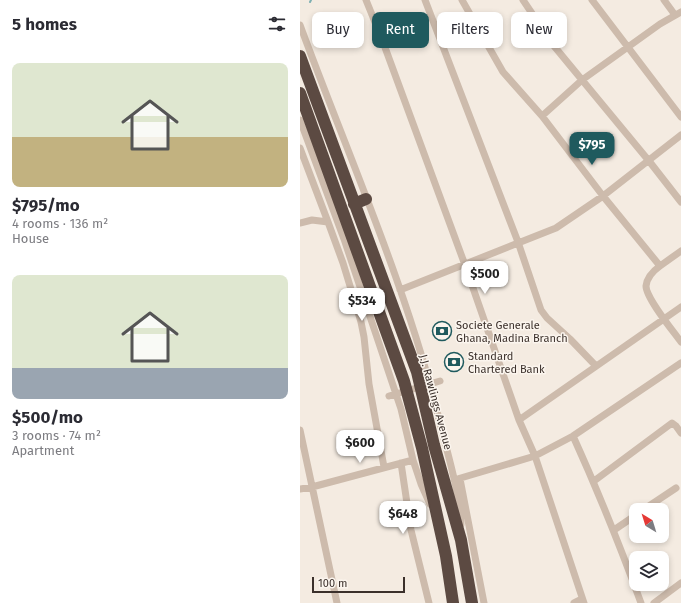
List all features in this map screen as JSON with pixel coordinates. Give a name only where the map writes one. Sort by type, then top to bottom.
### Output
[{"type":"highway","name":"J.J. Rawlings Avenue","points":[[300,56],[416,372],[434,445],[461,540],[472,603]]},
{"type":"highway","points":[[300,93],[335,216],[404,381],[422,448],[446,556],[453,603]]},
{"type":"highway","points":[[354,204],[366,199]]},
{"type":"street","points":[[366,0],[383,42],[465,265],[519,420],[534,456],[583,601],[574,603]]},
{"type":"street","points":[[426,0],[518,242],[541,310],[547,318],[596,366]]},
{"type":"street","points":[[462,0],[504,72],[542,116],[603,196],[660,266]]},
{"type":"street","points":[[523,0],[554,46],[681,202]]},
{"type":"street","points":[[592,0],[681,117]]},
{"type":"street","points":[[542,116],[582,80],[628,46],[679,13],[664,0]]},
{"type":"street","points":[[300,25],[400,290],[429,378],[457,480],[484,603]]},
{"type":"street","points":[[300,120],[335,216],[401,409],[413,460],[421,484],[437,518]]},
{"type":"street","points":[[400,290],[556,228],[603,196],[681,135]]},
{"type":"street","points":[[300,148],[335,216],[343,263],[361,322],[364,337],[369,384],[384,467]]},
{"type":"street","points":[[300,223],[335,216]]},
{"type":"street","points":[[681,251],[660,266],[650,276],[646,284],[647,291],[664,319],[681,342]]},
{"type":"street","points":[[519,420],[681,307]]},
{"type":"street","points":[[457,480],[534,456],[573,436],[681,363]]},
{"type":"street","points":[[389,396],[440,381]]},
{"type":"street","points":[[594,481],[672,423],[681,433]]},
{"type":"street","points":[[300,430],[337,603]]},
{"type":"street","points":[[573,436],[594,481],[614,530],[641,603]]},
{"type":"street","points":[[300,489],[413,460]]},
{"type":"street","points":[[401,463],[411,530],[429,603]]},
{"type":"street","points":[[457,480],[461,540]]},
{"type":"street","points":[[654,503],[676,488]]},
{"type":"street","points":[[614,530],[629,520]]},
{"type":"street","points":[[654,603],[681,583]]},
{"type":"place","name":"Societe Generale Ghana, Madina Branch","points":[[442,331]]},
{"type":"place","name":"Standard Chartered Bank","points":[[454,362]]}]
